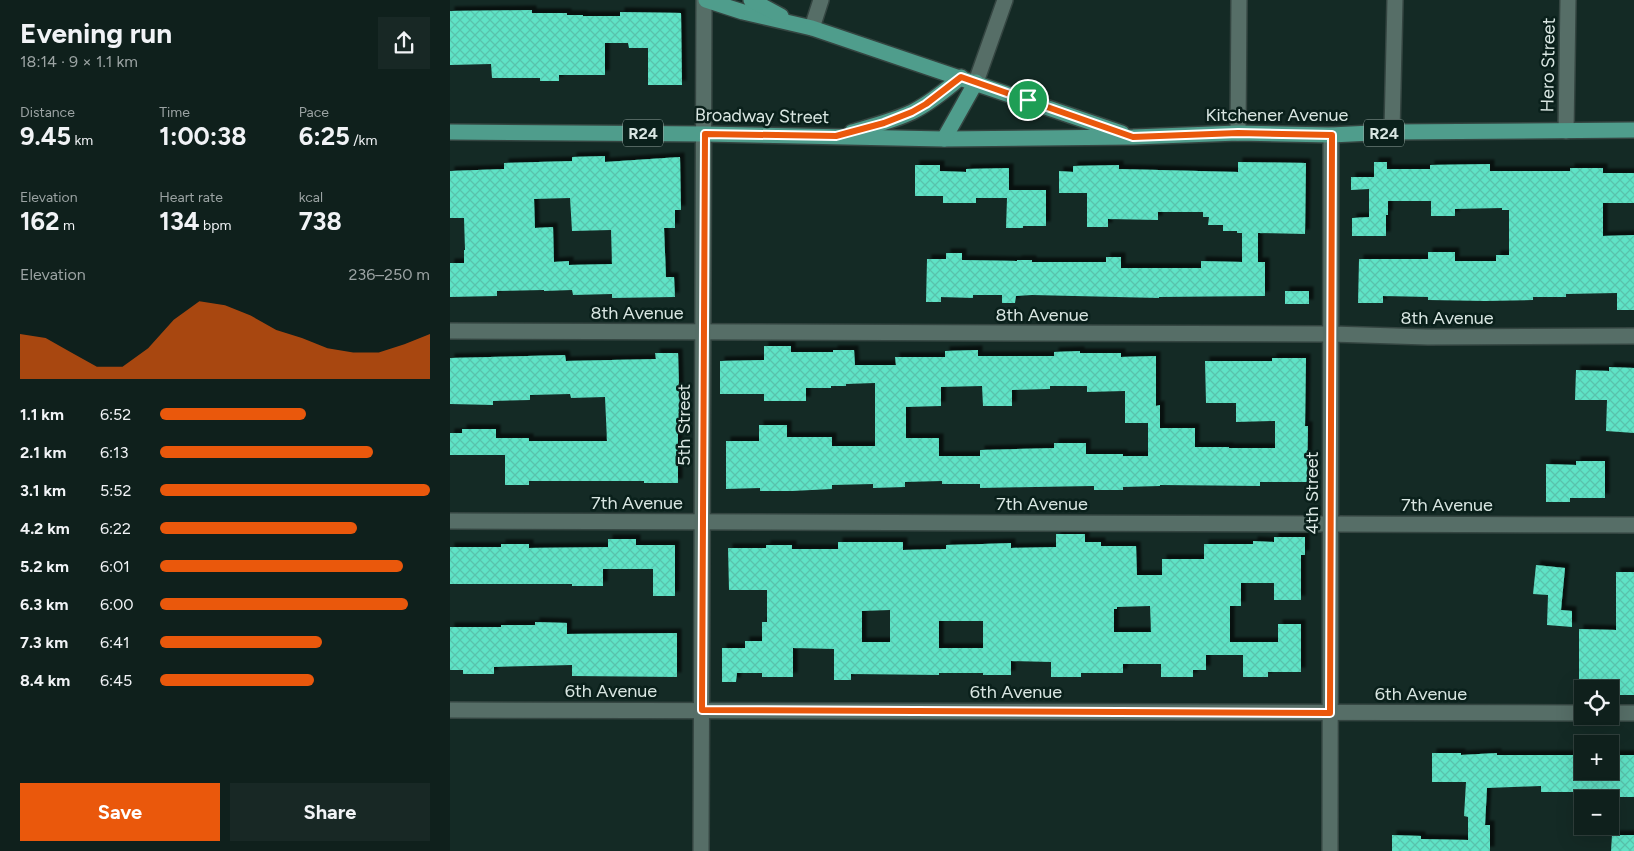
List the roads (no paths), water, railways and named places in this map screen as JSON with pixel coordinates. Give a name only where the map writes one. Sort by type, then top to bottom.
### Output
[{"type":"main road","name":"Kitchener Avenue","points":[[705,0],[743,12],[812,28],[976,82],[1133,137],[1238,133],[1332,135],[1392,132],[1634,130]]},
{"type":"main road","name":"Kitchener Avenue","points":[[751,0],[796,24]]},
{"type":"main road","name":"R24","points":[[836,136],[884,123],[912,112],[926,104],[961,77]]},
{"type":"main road","points":[[944,139],[976,82]]},
{"type":"main road","name":"Broadway Street","points":[[450,132],[705,134],[944,139],[1133,137]]},
{"type":"street","name":"5th Street","points":[[700,851],[705,0]]},
{"type":"street","points":[[812,28],[821,0]]},
{"type":"street","points":[[976,82],[1005,0]]},
{"type":"street","points":[[1238,133],[1239,0]]},
{"type":"street","points":[[1392,132],[1395,0]]},
{"type":"street","name":"Hero Street","points":[[1566,131],[1568,0]]},
{"type":"street","name":"4th Street","points":[[1330,851],[1332,135]]},
{"type":"street","name":"8th Avenue","points":[[450,331],[1331,334],[1428,337],[1634,336]]},
{"type":"street","name":"7th Avenue","points":[[450,521],[1634,524]]},
{"type":"street","name":"6th Avenue","points":[[450,710],[1574,713]]},
{"type":"street","points":[[1619,713],[1634,713]]}]
